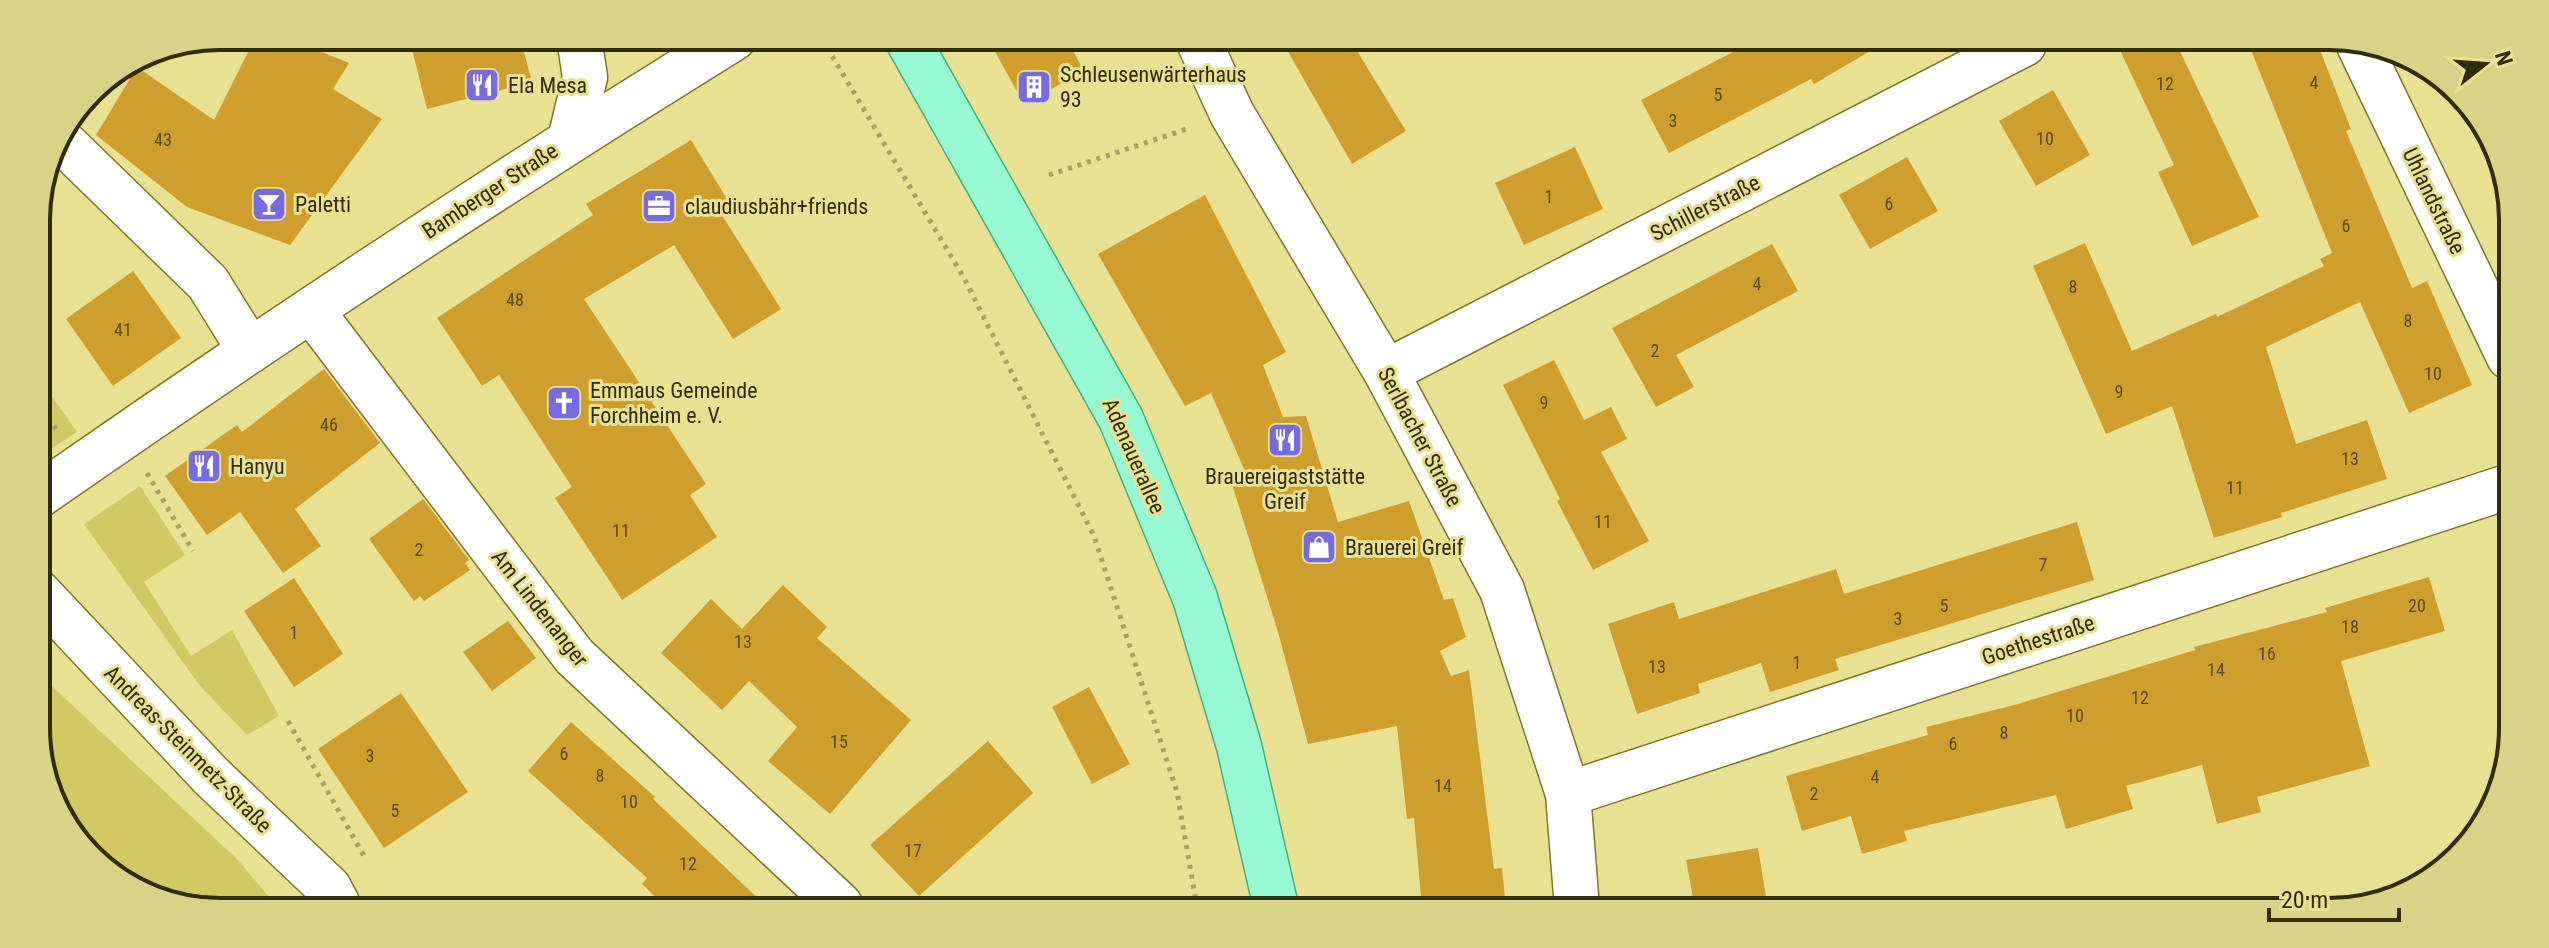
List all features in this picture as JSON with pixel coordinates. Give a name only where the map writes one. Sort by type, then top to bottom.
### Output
[{"type":"main road","name":"Adenauerallee","points":[[913,50],[1121,419],[1195,598],[1239,746],[1274,898]]},
{"type":"street","points":[[570,140],[585,77],[581,50]]},
{"type":"street","name":"Bamberger Straße","points":[[50,487],[124,434],[311,310],[570,140],[715,50]]},
{"type":"street","name":"Serlbacher Straße","points":[[1203,50],[1232,114],[1386,372],[1502,590],[1568,794],[1576,898]]},
{"type":"street","name":"Schillerstraße","points":[[1386,372],[2012,50]]},
{"type":"street","name":"Uhlandstraße","points":[[2363,53],[2499,336]]},
{"type":"street","points":[[67,146],[208,283],[250,351]]},
{"type":"street","name":"Am Lindenanger","points":[[311,310],[574,656],[833,898]]},
{"type":"street","name":"Goethestraße","points":[[1568,794],[2499,490]]},
{"type":"street","name":"Andreas-Steinmetz-Straße","points":[[50,605],[211,776],[333,896]]},
{"type":"path","points":[[829,50],[964,278],[1094,536],[1177,792],[1195,898]]},
{"type":"path","points":[[1049,175],[1232,114]]},
{"type":"path","points":[[124,434],[193,551]]},
{"type":"path","points":[[288,721],[364,856],[333,896]]},
{"type":"shaded area","points":[[50,394],[77,432],[50,449]]},
{"type":"shaded area","points":[[140,486],[185,555],[144,582],[191,656],[232,630],[279,716],[247,735],[200,686],[84,524]]},
{"type":"shaded area","points":[[50,684],[238,860],[270,898],[187,895],[145,881],[108,856],[79,823],[59,783],[50,739]]},
{"type":"building","points":[[249,50],[317,50],[349,63],[333,89],[382,119],[290,245],[187,207],[96,135],[132,75],[141,70],[214,120]]},
{"type":"building","points":[[412,50],[523,50],[532,82],[427,109]]},
{"type":"building","name":"Schleusenwärterhaus 93","points":[[994,50],[1072,50],[1084,71],[1024,104]]},
{"type":"building","points":[[1287,50],[1356,50],[1406,131],[1352,164]]},
{"type":"building","points":[[1737,50],[1872,50],[1814,84],[1811,79],[1669,153],[1641,100]]},
{"type":"building","points":[[2120,50],[2179,50],[2259,217],[2192,246],[2158,172],[2174,165]]},
{"type":"building","points":[[2251,50],[2320,50],[2351,129],[2346,131],[2412,288],[2427,281],[2472,385],[2409,413],[2360,302],[2266,347],[2296,444],[2367,420],[2387,479],[2214,538],[2172,406],[2106,434],[2033,266],[2085,243],[2132,351],[2216,314],[2217,317],[2324,266],[2320,259],[2332,253]]},
{"type":"building","points":[[2053,90],[2090,155],[2036,186],[1999,121]]},
{"type":"building","points":[[691,140],[733,209],[722,215],[781,309],[733,339],[674,245],[584,299],[706,484],[690,495],[717,537],[622,600],[555,498],[572,487],[499,375],[482,386],[437,318],[593,215],[586,204]]},
{"type":"building","points":[[1575,147],[1603,209],[1524,245],[1495,183]]},
{"type":"building","points":[[1907,157],[1938,211],[1870,249],[1839,195]]},
{"type":"building","points":[[1205,195],[1286,352],[1263,365],[1283,417],[1306,416],[1338,522],[1409,501],[1444,600],[1453,598],[1466,637],[1440,651],[1451,676],[1469,670],[1494,869],[1502,868],[1505,898],[1421,898],[1414,818],[1407,819],[1397,726],[1308,744],[1278,632],[1230,478],[1244,469],[1211,393],[1185,406],[1098,254]]},
{"type":"building","points":[[1772,244],[1798,291],[1676,355],[1694,387],[1656,407],[1612,328]]},
{"type":"building","points":[[133,271],[181,338],[113,386],[66,319]]},
{"type":"building","points":[[1554,360],[1584,420],[1611,407],[1627,439],[1601,452],[1649,541],[1593,570],[1503,385]]},
{"type":"building","points":[[324,369],[380,443],[295,509],[321,546],[283,573],[240,512],[207,535],[165,476],[237,425],[242,432]]},
{"type":"building","points":[[423,499],[469,560],[465,563],[470,570],[424,601],[420,596],[414,601],[369,539]]},
{"type":"building","points":[[2077,522],[2094,580],[1835,659],[1839,670],[1770,692],[1761,663],[1698,684],[1700,693],[1637,714],[1608,624],[1674,602],[1679,619],[1836,569],[1844,594]]},
{"type":"building","points":[[2429,577],[2445,631],[2341,661],[2370,766],[2257,797],[2261,812],[2217,824],[2202,765],[2126,786],[2133,809],[2066,829],[2056,795],[1904,831],[1907,841],[1862,854],[1851,816],[1802,831],[1786,776],[1928,735],[1926,727],[2018,704],[2195,650],[2194,647],[2327,612],[2325,608]]},
{"type":"building","points":[[294,578],[343,654],[294,687],[244,611]]},
{"type":"building","points":[[783,585],[827,627],[817,638],[911,720],[830,814],[768,761],[797,727],[749,681],[722,710],[661,653],[711,599],[742,629]]},
{"type":"building","points":[[508,621],[536,658],[492,691],[463,652]]},
{"type":"building","points":[[1089,687],[1130,764],[1092,784],[1052,707]]},
{"type":"building","points":[[401,693],[468,792],[384,848],[318,749]]},
{"type":"building","points":[[571,722],[655,797],[653,799],[758,898],[657,898],[642,884],[647,878],[528,771]]},
{"type":"building","points":[[988,741],[1033,793],[919,896],[870,845]]},
{"type":"building","points":[[1758,848],[1766,898],[1693,898],[1686,860]]},
{"type":"place","name":"Ela Mesa","points":[[482,85]]},
{"type":"place","name":"Schleusenwärterhaus 93","points":[[1034,87]]},
{"type":"place","name":"Paletti","points":[[269,204]]},
{"type":"place","name":"claudiusbähr+friends","points":[[659,206]]},
{"type":"place","name":"Emmaus Gemeinde Forchheim e. V.","points":[[564,403]]},
{"type":"place","name":"Brauereigaststätte Greif","points":[[1285,440]]},
{"type":"place","name":"Hanyu","points":[[204,466]]},
{"type":"place","name":"Brauerei Greif","points":[[1319,547]]}]
